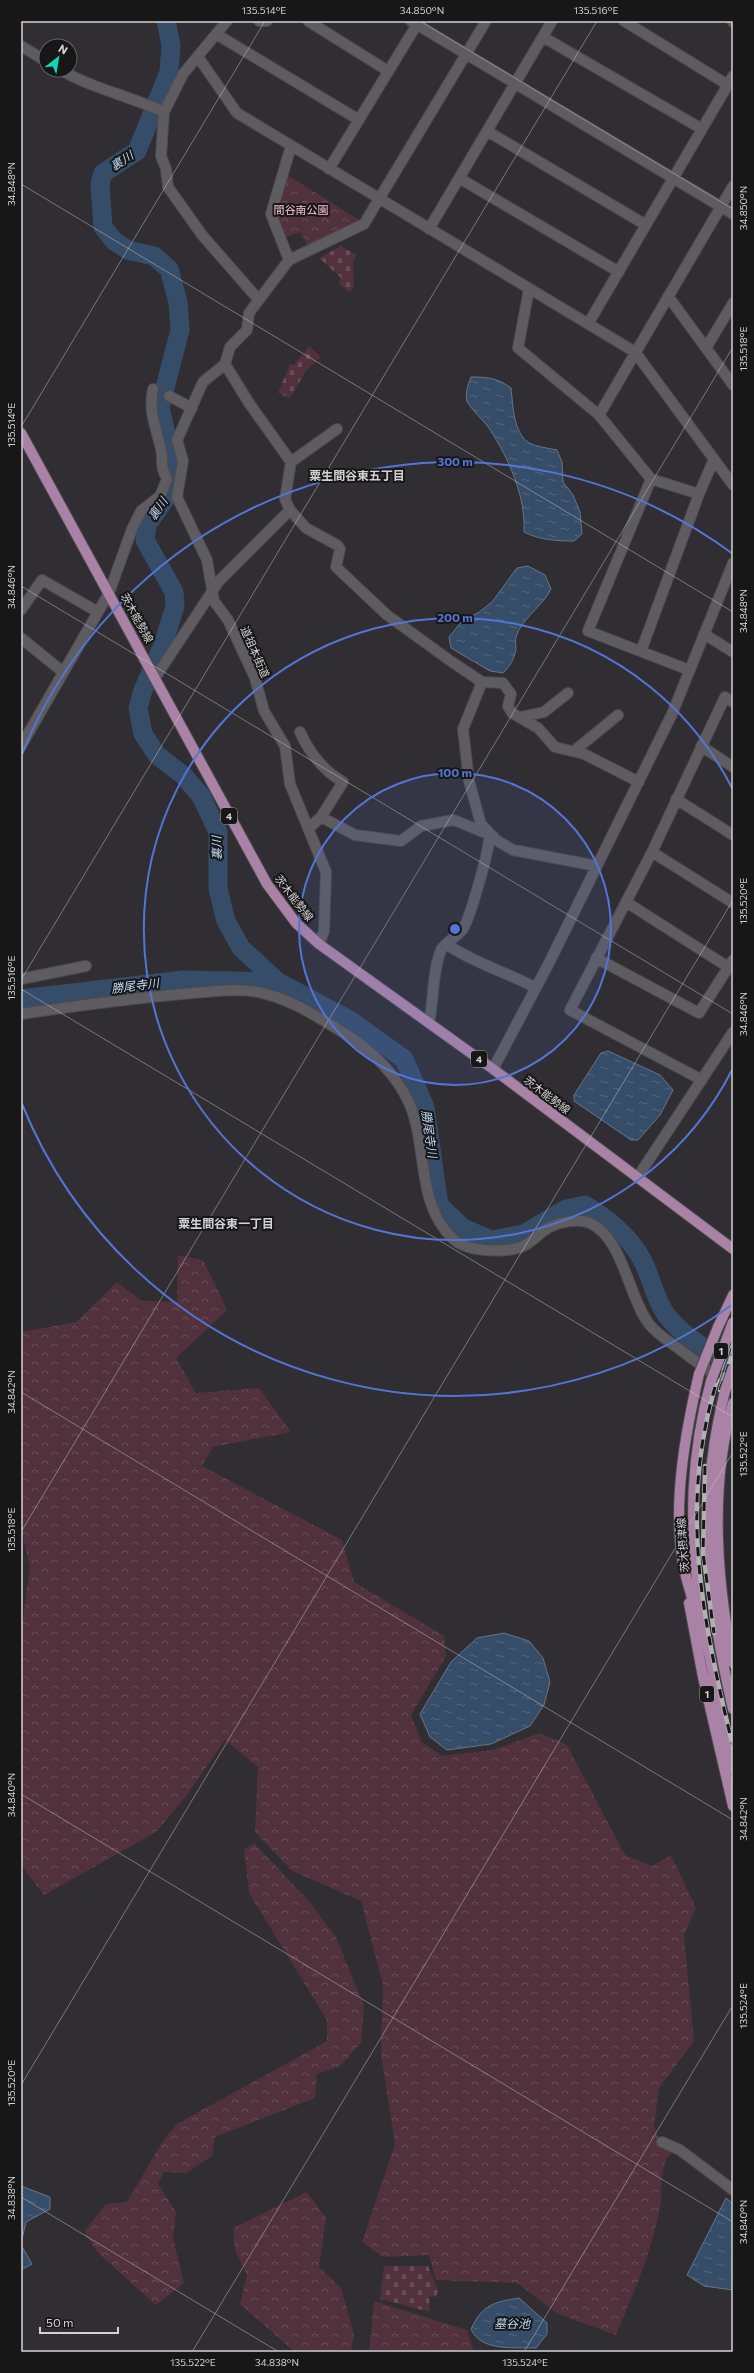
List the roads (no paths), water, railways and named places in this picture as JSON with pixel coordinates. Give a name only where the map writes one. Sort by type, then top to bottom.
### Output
[{"type":"main road","name":"茨木能勢線","points":[[21,434],[267,884],[296,923],[318,944],[493,1069],[733,1249]]},
{"type":"main road","points":[[713,1683],[708,1675],[690,1587],[686,1580],[681,1555],[681,1495],[686,1445],[699,1374],[733,1295]]},
{"type":"main road","name":"茨木摂津線","points":[[733,1322],[711,1381],[699,1431],[692,1487],[698,1587],[713,1675],[713,1683],[733,1769]]},
{"type":"main road","name":"1","points":[[733,1368],[714,1443],[708,1490],[707,1521],[714,1610],[733,1709]]},
{"type":"main road","points":[[733,1403],[723,1450],[718,1516],[720,1585],[733,1663]]},
{"type":"main road","name":"1","points":[[686,1580],[700,1662],[733,1806]]},
{"type":"street","points":[[227,21],[183,74],[164,112],[161,156],[166,169],[168,187],[202,235],[258,299]]},
{"type":"street","points":[[259,21],[267,21]]},
{"type":"street","points":[[308,21],[388,71]]},
{"type":"street","points":[[169,396],[192,408],[203,382],[225,364],[230,347],[247,330],[249,313],[258,299],[289,260],[364,224],[380,200],[486,21]]},
{"type":"street","points":[[429,229],[552,21]]},
{"type":"street","points":[[588,324],[730,80],[624,21]]},
{"type":"street","points":[[329,169],[388,71],[415,22],[733,214]]},
{"type":"street","points":[[216,34],[359,120]]},
{"type":"street","points":[[543,37],[702,129]]},
{"type":"street","points":[[21,46],[38,56]]},
{"type":"street","points":[[198,57],[237,113],[635,352],[733,485]]},
{"type":"street","points":[[75,78],[83,83],[139,100],[164,112]]},
{"type":"street","points":[[487,131],[646,225]]},
{"type":"street","points":[[289,260],[271,214],[291,146]]},
{"type":"street","points":[[459,178],[619,272]]},
{"type":"street","points":[[599,415],[733,186]]},
{"type":"street","points":[[529,289],[518,348],[599,415],[651,479],[699,494]]},
{"type":"street","points":[[668,296],[733,385]]},
{"type":"street","points":[[706,348],[733,303]]},
{"type":"street","points":[[225,364],[249,403],[291,462],[286,498],[290,510],[306,528],[337,545],[340,549],[336,567],[387,615],[482,682],[503,683],[511,694],[508,706],[512,712],[538,728],[555,747],[584,754],[639,782]]},
{"type":"street","points":[[21,746],[109,593],[132,529],[141,511],[160,496],[167,479],[161,467],[161,451],[150,403],[153,389]]},
{"type":"street","name":"道祖本街道","points":[[192,408],[177,440],[183,461],[177,497],[207,560],[214,602],[228,620],[255,678],[264,711],[285,746],[290,784],[326,872],[324,931],[318,944]]},
{"type":"street","points":[[291,462],[337,429]]},
{"type":"street","points":[[641,651],[699,494],[714,459]]},
{"type":"street","points":[[167,479],[181,477]]},
{"type":"street","points":[[651,479],[588,631],[689,670]]},
{"type":"street","points":[[155,678],[212,591],[290,510]]},
{"type":"street","points":[[493,1069],[536,988],[672,714],[733,562]]},
{"type":"street","points":[[21,610],[42,580],[98,612]]},
{"type":"street","points":[[704,634],[733,652]]},
{"type":"street","points":[[21,638],[63,672]]},
{"type":"street","points":[[482,682],[463,729],[469,781],[481,824],[489,833],[513,850],[597,866]]},
{"type":"street","points":[[521,717],[544,712],[562,700],[568,693]]},
{"type":"street","points":[[702,1080],[570,1010],[652,852],[725,697],[733,702]]},
{"type":"street","points":[[574,751],[618,715]]},
{"type":"street","points":[[300,732],[307,749],[330,774],[343,782],[321,817],[308,829]]},
{"type":"street","points":[[701,746],[733,767]]},
{"type":"street","points":[[676,799],[733,835]]},
{"type":"street","points":[[321,817],[355,835],[401,841],[421,826],[454,820],[489,833]]},
{"type":"street","points":[[429,1023],[433,1005],[435,974],[440,952],[446,944],[463,929],[476,892],[489,840],[489,833]]},
{"type":"street","points":[[652,852],[733,903]]},
{"type":"street","points":[[596,958],[699,1013],[731,964],[626,902]]},
{"type":"street","points":[[446,944],[468,959],[508,973],[536,988]]},
{"type":"street","points":[[21,979],[34,979],[86,966]]},
{"type":"street","points":[[21,1014],[114,1000],[216,991],[256,992],[303,1008],[347,1035],[375,1055],[394,1079],[409,1105],[417,1131],[430,1205],[441,1225],[454,1240],[471,1248],[495,1250],[523,1247],[548,1228],[567,1222],[584,1221],[592,1224],[604,1234],[621,1260],[643,1314],[654,1330],[729,1388]]},
{"type":"street","points":[[637,1178],[733,1032]]},
{"type":"street","points":[[662,2142],[677,2148],[733,2190]]},
{"type":"water","points":[[471,377],[492,379],[502,382],[511,388],[515,418],[524,438],[529,443],[557,450],[562,462],[563,482],[573,495],[580,512],[582,534],[574,541],[548,540],[524,532],[524,518],[519,491],[509,464],[489,428],[467,401],[468,386]]},
{"type":"water","points":[[528,566],[545,575],[551,589],[543,601],[522,624],[516,638],[516,649],[514,656],[503,673],[490,671],[451,648],[449,637],[463,620],[478,613],[492,602],[517,568]]},
{"type":"water","points":[[608,1051],[660,1075],[673,1090],[660,1115],[638,1140],[631,1140],[574,1101],[574,1095],[601,1053]]},
{"type":"water","points":[[504,1633],[529,1641],[543,1658],[550,1682],[544,1705],[530,1726],[491,1744],[447,1750],[430,1737],[420,1714],[451,1662],[477,1638]]},
{"type":"water","points":[[21,2186],[50,2197],[50,2209],[26,2222],[21,2243]]},
{"type":"water","points":[[726,2198],[733,2204],[733,2290],[704,2286],[687,2275]]},
{"type":"water","points":[[21,2245],[32,2264],[21,2270]]},
{"type":"water","name":"墓谷池","points":[[519,2298],[547,2323],[547,2334],[536,2348],[499,2347],[482,2342],[471,2329],[475,2321],[484,2310],[496,2303]]},
{"type":"waterway","name":"裏川","points":[[166,21],[171,45],[169,72],[146,129],[137,151],[103,173],[100,184],[103,227],[114,241],[128,250],[154,256],[169,269],[178,302],[180,330],[160,407],[175,473],[170,492],[147,525],[145,540],[174,592],[175,606],[163,645],[143,690],[138,708],[143,734],[157,755],[184,776],[201,796],[218,832],[218,889],[226,921],[241,948],[278,982]]},
{"type":"waterway","name":"勝尾寺川","points":[[21,999],[183,980],[278,982],[351,1021],[404,1059],[425,1107],[439,1205],[463,1228],[491,1240],[524,1234],[566,1209],[585,1205],[612,1224],[621,1232],[635,1249],[646,1268],[660,1305],[674,1324],[698,1344],[733,1365]]},
{"type":"railway","points":[[733,1336],[714,1389],[703,1441],[697,1491],[697,1541],[702,1591],[720,1693],[733,1747]]},
{"type":"railway","points":[[720,1390],[733,1352]]},
{"type":"railway","points":[[705,1466],[703,1553],[714,1633]]},
{"type":"district","name":"粟生間谷東五丁目","points":[[357,476]]},
{"type":"district","name":"粟生間谷東一丁目","points":[[226,1224]]},
{"type":"park label","name":"間谷南公園","points":[[301,210]]}]
